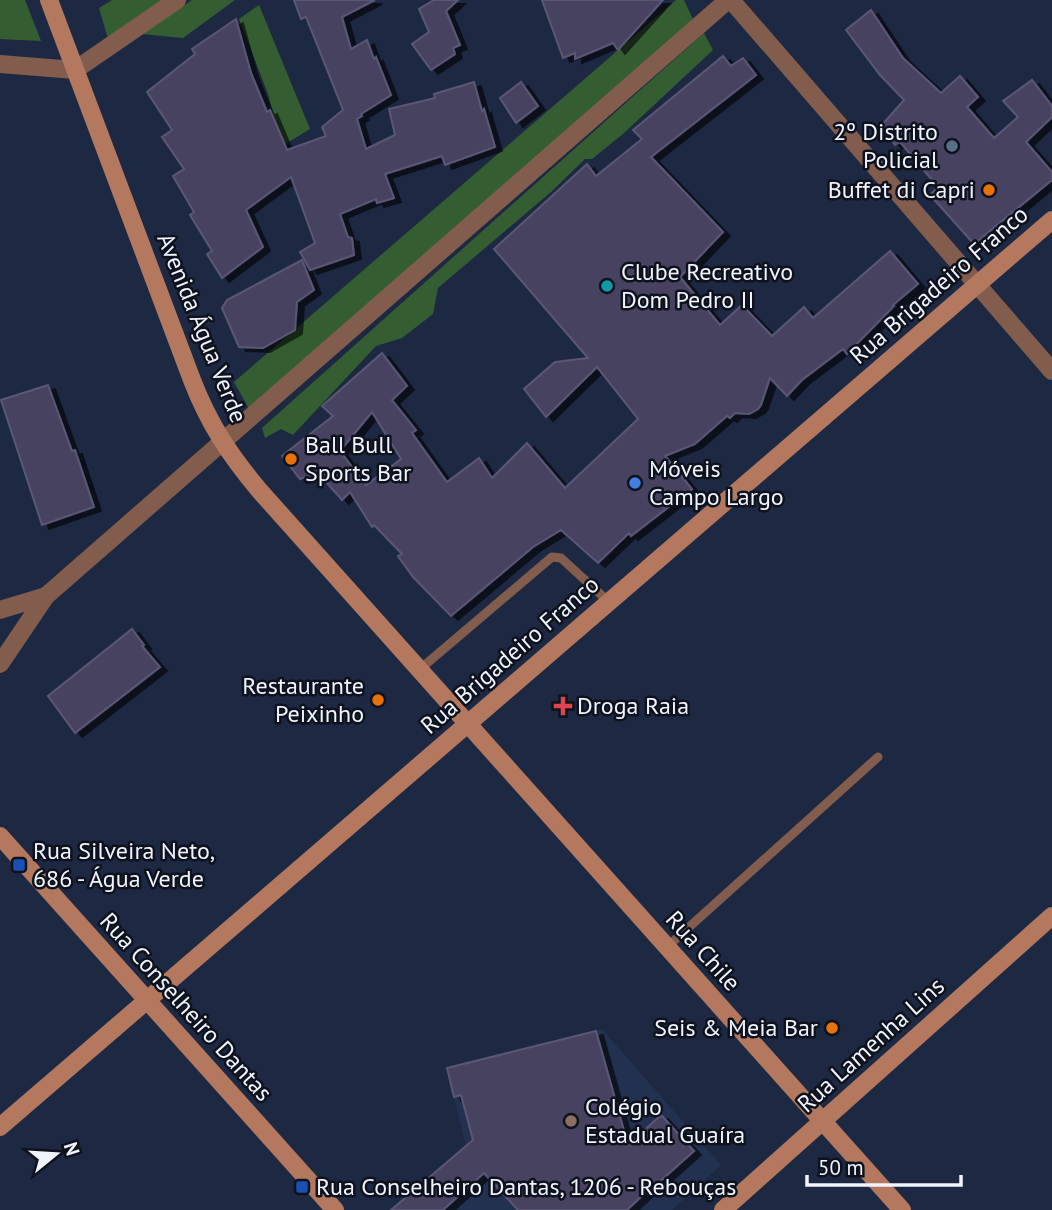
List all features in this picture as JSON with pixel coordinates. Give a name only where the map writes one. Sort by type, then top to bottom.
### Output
[{"type":"main road","name":"Avenida Água Verde","points":[[49,0],[200,400],[222,442],[259,490],[468,724]]},
{"type":"main road","name":"Rua Brigadeiro Franco","points":[[0,1127],[1052,220]]},
{"type":"main road","name":"Rua Chile","points":[[468,724],[902,1210]]},
{"type":"main road","name":"Rua Conselheiro Dantas","points":[[0,836],[335,1210]]},
{"type":"main road","name":"Rua Lamenha Lins","points":[[723,1210],[1052,916]]},
{"type":"street","points":[[0,64],[75,70],[177,0]]},
{"type":"street","points":[[0,664],[46,596],[729,0],[1052,371]]},
{"type":"street","points":[[0,610],[46,596]]},
{"type":"lane","points":[[419,670],[552,557],[561,558],[609,602]]},
{"type":"lane","points":[[667,947],[878,757]]},
{"type":"shaded area","name":"Colégio Estadual Guaíra","points":[[602,1029],[721,1165],[672,1210],[391,1210],[466,1146],[447,1068]]},
{"type":"green space","points":[[0,0],[25,0],[41,41],[0,39]]},
{"type":"green space","points":[[112,0],[170,0],[109,42],[99,8]]},
{"type":"green space","points":[[192,0],[235,0],[183,38],[142,34]]},
{"type":"green space","points":[[676,0],[684,0],[696,26],[257,423],[234,382]]},
{"type":"green space","points":[[259,5],[310,129],[282,146],[268,94],[239,19]]},
{"type":"green space","points":[[704,33],[713,50],[624,133],[592,159],[585,159],[551,192],[438,288],[433,314],[402,338],[376,346],[293,435],[281,429],[265,438],[262,428]]},
{"type":"building","points":[[294,0],[375,0],[342,17],[351,49],[367,40],[391,95],[357,119],[366,149],[395,135],[389,109],[435,98],[434,94],[474,82],[495,147],[445,165],[442,156],[385,174],[394,198],[377,203],[376,199],[340,214],[348,237],[352,238],[354,255],[310,270],[300,252],[315,243],[291,177],[246,210],[263,247],[222,278],[207,254],[212,251],[190,215],[194,212],[173,176],[184,169],[162,137],[172,130],[147,92],[195,54],[192,49],[236,19],[251,73],[287,150],[326,136],[322,127],[343,110],[306,17],[301,19]]},
{"type":"building","points":[[434,0],[458,0],[446,11],[460,45],[453,48],[455,54],[431,70],[412,44],[429,32],[419,9]]},
{"type":"building","points":[[542,0],[663,0],[618,50],[613,43],[575,59],[575,53],[563,58]]},
{"type":"building","points":[[871,10],[903,58],[941,93],[960,76],[978,97],[967,107],[994,138],[1018,117],[1003,101],[1032,80],[1052,106],[1052,117],[1026,142],[1052,172],[1052,180],[974,244],[930,195],[938,187],[900,142],[895,145],[881,126],[904,100],[880,75],[846,30]]},
{"type":"building","points":[[723,56],[731,66],[743,58],[756,75],[651,157],[723,232],[680,277],[720,325],[742,305],[772,336],[804,307],[813,318],[890,251],[918,284],[893,305],[847,354],[843,349],[802,380],[787,396],[770,378],[758,409],[749,414],[735,413],[730,418],[727,416],[695,444],[665,456],[692,489],[631,536],[629,533],[598,563],[561,530],[533,547],[451,616],[413,577],[398,556],[402,554],[374,525],[372,527],[350,492],[342,500],[318,473],[300,479],[282,456],[333,416],[322,406],[382,353],[407,386],[392,400],[416,430],[412,433],[447,482],[479,458],[492,478],[527,443],[565,488],[638,419],[597,367],[546,417],[524,389],[555,362],[588,358],[494,249],[587,164],[596,176],[642,139],[633,130]],"holes":[[[372,412],[401,459],[366,485],[340,451]]]},
{"type":"building","points":[[521,82],[538,106],[516,123],[500,98]]},
{"type":"building","points":[[302,260],[314,290],[297,302],[295,330],[263,348],[239,347],[222,308],[227,300]]},
{"type":"building","points":[[48,385],[72,451],[75,450],[94,507],[42,525],[1,400]]},
{"type":"building","points":[[132,629],[160,667],[75,733],[48,696]]},
{"type":"building","name":"Colégio Estadual Guaíra","points":[[596,1031],[628,1145],[661,1115],[694,1151],[657,1184],[627,1210],[518,1210],[484,1173],[443,1210],[391,1210],[473,1140],[461,1095],[454,1097],[447,1068]]},
{"type":"place","name":"2º Distrito Policial","points":[[952,146]]},
{"type":"place","name":"Buffet di Capri","points":[[989,190]]},
{"type":"place","name":"Clube Recreativo Dom Pedro II","points":[[607,286]]},
{"type":"place","name":"Ball Bull Sports Bar","points":[[291,459]]},
{"type":"place","name":"Móveis Campo Largo","points":[[635,483]]},
{"type":"place","name":"Restaurante Peixinho","points":[[378,700]]},
{"type":"place","name":"Droga Raia","points":[[563,706]]},
{"type":"place","name":"Rua Silveira Neto, 686 - Água Verde","points":[[19,865]]},
{"type":"place","name":"Seis & Meia Bar","points":[[832,1028]]},
{"type":"place","name":"Colégio Estadual Guaíra","points":[[571,1121]]},
{"type":"place","name":"Rua Conselheiro Dantas, 1206 - Rebouças","points":[[302,1187]]}]
